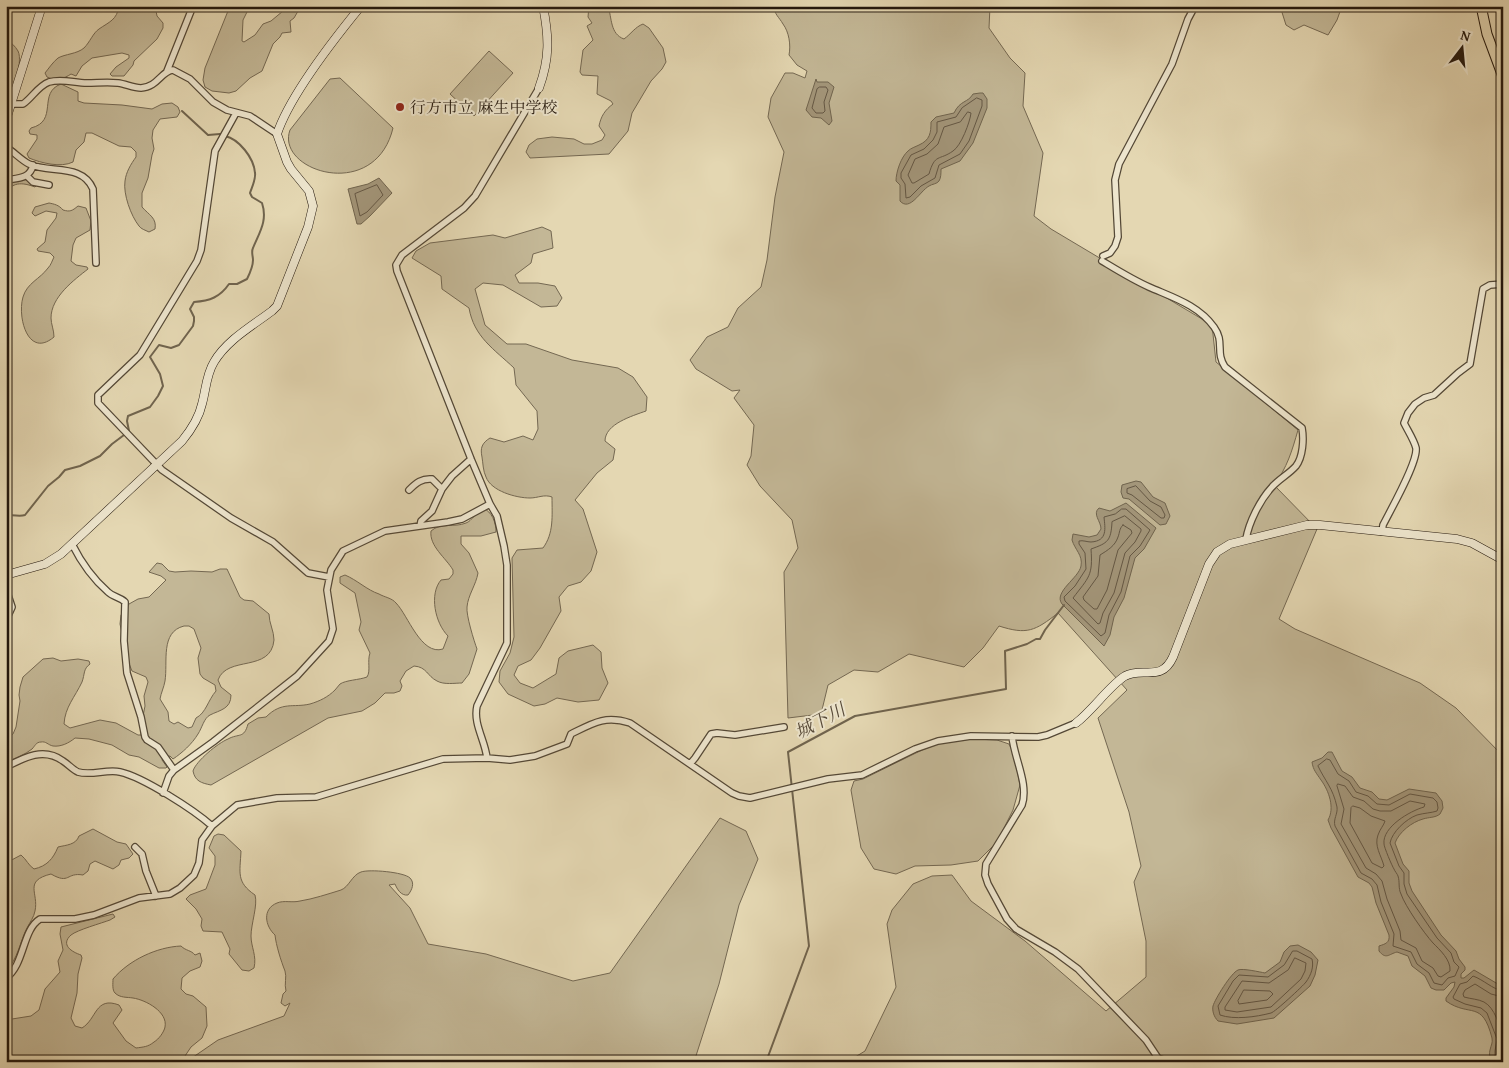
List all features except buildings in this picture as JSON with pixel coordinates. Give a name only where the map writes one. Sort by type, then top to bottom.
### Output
[{"type":"main road","points":[[1481,6],[1489,42],[1503,77]]},
{"type":"street","points":[[6,120],[42,6]]},
{"type":"street","points":[[12,104],[23,104],[49,82],[67,80],[78,83],[117,83],[141,88],[147,87],[156,82],[167,71],[193,6]]},
{"type":"street","points":[[277,134],[286,113],[308,77],[360,6]]},
{"type":"street","points":[[487,758],[486,748],[476,721],[477,706],[504,652],[508,634],[507,565],[501,530],[497,516],[471,459],[396,271],[396,265],[402,255],[457,214],[475,196],[539,88],[545,71],[548,36],[543,6]]},
{"type":"street","points":[[1195,6],[1188,18],[1172,64],[1119,164],[1114,180],[1118,237],[1110,253],[1102,258],[1148,287],[1195,308],[1219,335],[1221,344],[1219,356],[1225,367],[1302,428],[1304,436],[1298,464],[1271,488],[1248,527],[1246,539]]},
{"type":"street","points":[[6,575],[44,564],[72,544],[182,441],[195,422],[203,403],[213,363],[235,338],[277,306],[308,227],[313,211],[312,196],[291,169],[283,154],[277,134],[250,116],[236,113],[213,102],[184,75],[173,70],[167,71]]},
{"type":"street","points":[[236,113],[215,151],[201,250],[197,261],[140,355],[98,396],[98,403],[162,470],[232,518],[273,542],[308,573],[329,577]]},
{"type":"street","points":[[6,147],[29,164],[73,172],[92,185],[96,263]]},
{"type":"street","points":[[6,180],[27,176],[31,172],[33,165]]},
{"type":"street","points":[[27,176],[33,182],[49,185]]},
{"type":"street","points":[[1382,532],[1383,525],[1412,465],[1415,454],[1416,448],[1404,423],[1408,413],[1416,404],[1424,398],[1434,395],[1470,364],[1483,289],[1490,285],[1503,284]]},
{"type":"street","points":[[420,526],[421,521],[432,511],[442,489],[452,476],[471,459]]},
{"type":"street","points":[[409,490],[415,483],[429,478],[442,489]]},
{"type":"street","points":[[163,793],[169,776],[174,770],[214,742],[298,676],[329,641],[333,630],[327,590],[329,577],[335,562],[343,551],[385,531],[462,519],[490,504]]},
{"type":"street","points":[[6,978],[16,968],[34,925],[40,919],[75,919],[94,915],[139,898],[170,894],[194,875],[199,863],[202,840],[212,826],[232,809],[244,803],[276,798],[316,797],[444,759],[487,758],[510,760],[535,756],[567,744],[571,734],[596,722],[613,719],[630,723],[740,796],[759,797],[828,779],[862,775],[915,749],[938,741],[971,736],[1038,737],[1076,723],[1124,677],[1136,673],[1150,674],[1166,668],[1173,656],[1212,557],[1223,548],[1246,539],[1307,525],[1465,541],[1503,560]]},
{"type":"street","points":[[72,544],[82,564],[109,594],[125,602],[123,618],[127,673],[141,717],[145,737],[158,747],[174,770]]},
{"type":"street","points":[[6,588],[12,607],[6,620]]},
{"type":"street","points":[[690,764],[711,734],[735,735],[784,727]]},
{"type":"street","points":[[1012,736],[1013,747],[1026,795],[1022,805],[986,864],[984,875],[988,884],[1007,919],[1016,929],[1078,969],[1146,1040],[1158,1058],[1168,1062]]},
{"type":"street","points":[[6,767],[34,754],[47,754],[58,758],[80,772],[120,772],[163,793],[203,818],[212,826]]},
{"type":"street","points":[[135,847],[142,854],[146,871],[156,896]]},
{"type":"shaded area","points":[[119,6],[155,6],[157,16],[163,23],[163,28],[157,39],[134,61],[124,76],[112,76],[110,74],[129,58],[129,55],[122,53],[92,58],[82,66],[76,76],[71,74],[56,79],[47,77],[45,73],[58,58],[78,52],[84,48],[97,31],[114,18]]},
{"type":"shaded area","points":[[230,6],[250,6],[243,20],[242,41],[244,42],[255,35],[263,24],[271,21],[289,6],[301,6],[290,21],[291,32],[282,33],[273,44],[262,71],[250,78],[236,91],[229,93],[212,91],[205,87],[203,80],[205,68]]},
{"type":"shaded area","points":[[589,6],[608,6],[614,30],[619,37],[624,39],[643,24],[649,28],[663,48],[666,62],[651,81],[632,113],[628,131],[609,154],[530,158],[526,152],[529,145],[537,139],[552,137],[574,139],[584,144],[592,144],[602,140],[605,135],[599,126],[600,122],[613,104],[597,94],[598,76],[582,75],[580,72],[583,50],[593,40],[587,26],[592,23],[588,17]]},
{"type":"shaded area","points":[[774,6],[990,6],[989,28],[1010,58],[1025,73],[1023,106],[1043,153],[1034,216],[1051,229],[1212,325],[1216,362],[1298,430],[1286,466],[1274,485],[1317,529],[1279,619],[1295,629],[1420,683],[1456,708],[1503,756],[1503,1062],[847,1062],[865,1051],[896,987],[887,924],[892,910],[913,884],[932,876],[952,875],[971,901],[1025,941],[1106,1011],[1146,977],[1146,941],[1134,882],[1141,866],[1129,812],[1098,718],[1127,690],[1058,613],[1043,624],[1030,630],[1024,631],[999,626],[983,648],[964,667],[909,654],[878,672],[854,670],[828,685],[821,714],[788,718],[784,572],[798,548],[792,520],[760,486],[747,465],[751,456],[754,425],[734,398],[740,390],[732,391],[696,369],[690,360],[707,337],[728,327],[738,308],[761,287],[784,152],[768,117],[771,98],[785,73],[793,73],[805,78],[807,71],[797,65],[789,55],[790,43],[788,35]]},
{"type":"shaded area","points":[[1280,6],[1342,6],[1337,20],[1328,35],[1304,25],[1294,30],[1286,25]]},
{"type":"shaded area","points":[[6,40],[16,47],[19,63],[16,80],[6,110]]},
{"type":"shaded area","points":[[489,51],[513,73],[474,116],[450,94]]},
{"type":"shaded area","points":[[340,78],[393,128],[383,151],[367,166],[349,172],[329,172],[311,167],[297,158],[289,145],[290,130],[330,79]]},
{"type":"shaded area","points":[[61,84],[78,92],[78,101],[84,103],[152,109],[162,104],[172,103],[178,107],[180,112],[177,117],[160,119],[153,130],[154,149],[148,178],[142,193],[142,207],[154,219],[155,229],[149,232],[140,227],[128,205],[125,181],[136,157],[136,152],[131,147],[119,146],[92,133],[86,133],[84,142],[76,150],[73,162],[57,165],[29,158],[27,154],[37,139],[37,135],[30,134],[29,131],[44,119],[50,94],[54,88]]},
{"type":"shaded area","points":[[24,179],[37,185],[35,187],[23,184],[16,185],[9,188],[6,192],[6,181]]},
{"type":"shaded area","points":[[49,203],[67,211],[78,206],[86,208],[91,221],[90,230],[76,238],[71,261],[88,269],[64,290],[55,303],[51,318],[54,337],[45,342],[37,343],[26,333],[23,324],[22,305],[27,288],[45,272],[54,257],[50,253],[38,251],[37,249],[45,242],[47,230],[56,218],[57,213],[46,211],[35,216],[32,213],[35,207]]},
{"type":"shaded area","points":[[542,227],[551,231],[553,248],[533,254],[531,263],[515,275],[519,283],[538,283],[555,286],[562,298],[557,306],[541,307],[503,285],[483,283],[475,289],[485,325],[507,344],[526,344],[572,360],[618,368],[633,377],[647,397],[646,411],[614,425],[609,430],[605,441],[615,449],[613,460],[597,473],[575,500],[583,509],[597,552],[591,571],[581,582],[568,586],[559,597],[561,611],[540,648],[531,660],[518,666],[514,675],[520,683],[533,688],[556,674],[559,658],[568,651],[593,645],[601,652],[602,668],[608,683],[599,700],[578,702],[557,698],[545,704],[534,706],[508,694],[499,682],[500,671],[510,653],[514,637],[512,558],[517,550],[543,548],[547,542],[551,530],[552,497],[524,498],[498,490],[486,477],[481,451],[483,444],[490,438],[504,442],[523,436],[533,440],[538,429],[537,411],[516,385],[514,368],[480,335],[475,327],[469,308],[442,289],[441,276],[412,258],[416,251],[430,243],[493,235],[505,238]]},
{"type":"shaded area","points":[[483,508],[493,518],[496,532],[481,536],[461,536],[461,544],[469,553],[478,573],[467,607],[469,622],[477,649],[469,674],[462,683],[440,682],[422,668],[414,666],[406,671],[400,681],[402,686],[400,691],[385,693],[375,703],[362,711],[328,718],[211,785],[197,779],[193,771],[195,767],[213,748],[232,737],[243,734],[248,724],[258,718],[266,717],[282,707],[317,702],[330,695],[340,684],[367,677],[370,653],[359,630],[361,622],[355,593],[340,583],[340,577],[345,575],[370,590],[392,600],[401,609],[422,641],[435,650],[443,649],[448,636],[437,616],[435,593],[441,580],[449,579],[453,574],[453,570],[435,547],[431,531],[443,526],[466,523]]},
{"type":"shaded area","points":[[157,563],[162,564],[169,571],[175,572],[212,572],[227,569],[240,597],[244,600],[253,601],[269,614],[274,640],[271,650],[265,657],[257,661],[239,665],[223,672],[218,680],[221,687],[231,695],[231,700],[227,706],[208,716],[196,738],[180,754],[173,759],[170,756],[163,758],[162,760],[166,768],[159,768],[139,757],[129,755],[112,745],[89,739],[75,738],[59,746],[53,746],[44,742],[38,743],[29,751],[6,763],[6,740],[13,734],[16,727],[20,687],[23,677],[43,659],[53,658],[61,661],[78,659],[89,661],[90,664],[85,670],[82,682],[68,707],[64,724],[70,728],[100,720],[116,723],[141,735],[145,706],[144,696],[148,682],[146,677],[132,671],[120,624],[121,615],[129,604],[138,599],[149,597],[166,580],[149,572]],"holes":[[[189,626],[194,629],[201,648],[198,658],[200,674],[215,685],[216,691],[202,713],[196,718],[192,727],[188,728],[178,722],[174,724],[169,721],[168,712],[160,699],[165,681],[168,641],[176,629]]]},
{"type":"shaded area","points":[[973,739],[997,740],[1009,744],[1014,754],[1020,785],[1013,810],[997,842],[978,861],[951,865],[915,866],[896,874],[874,869],[861,848],[851,790],[854,781],[863,779],[922,750],[943,742]]},
{"type":"shaded area","points":[[720,818],[746,831],[758,859],[739,905],[719,984],[694,1062],[186,1062],[218,1040],[284,1016],[290,1003],[285,1006],[281,1003],[283,994],[286,991],[286,973],[275,935],[267,923],[269,909],[277,903],[297,902],[341,890],[355,876],[365,871],[401,874],[410,878],[413,884],[408,895],[401,893],[395,884],[389,885],[410,908],[428,944],[486,954],[573,981],[610,973]]},
{"type":"shaded area","points":[[93,829],[117,842],[126,844],[133,854],[129,858],[121,860],[119,865],[113,869],[95,861],[90,864],[88,871],[83,875],[62,878],[51,874],[37,880],[34,888],[36,905],[34,915],[16,956],[6,970],[6,863],[21,855],[34,869],[39,868],[49,861],[58,847],[73,843],[79,836]]},
{"type":"shaded area","points":[[218,834],[224,835],[241,851],[240,876],[245,886],[255,895],[256,899],[251,936],[255,964],[254,968],[249,971],[242,970],[229,954],[230,949],[222,932],[203,931],[201,926],[202,919],[196,909],[186,899],[190,895],[206,889],[215,865],[215,856],[209,848],[214,836]]},
{"type":"shaded area","points":[[113,914],[115,917],[110,920],[74,933],[68,939],[68,948],[81,955],[82,958],[71,1018],[75,1026],[82,1028],[101,1006],[111,1003],[119,1005],[122,1010],[113,1023],[126,1041],[136,1048],[148,1046],[156,1041],[165,1027],[163,1016],[144,1001],[117,995],[113,990],[113,979],[135,960],[162,949],[181,946],[195,955],[200,953],[202,961],[200,967],[190,971],[182,978],[181,989],[206,1007],[207,1026],[202,1038],[191,1047],[181,1062],[6,1062],[6,1017],[12,1019],[31,1016],[39,1010],[45,989],[60,972],[58,961],[63,950],[60,934],[61,927]]},
{"type":"water","points":[[816,79],[817,82],[828,82],[834,87],[829,103],[832,121],[829,125],[821,118],[812,117],[806,110]]},
{"type":"water","points":[[983,93],[987,99],[987,108],[973,143],[960,161],[941,169],[941,177],[938,182],[930,185],[915,200],[904,204],[900,201],[900,185],[896,181],[898,169],[905,154],[928,138],[931,122],[936,117],[954,113],[973,94]]},
{"type":"water","points":[[379,178],[392,193],[361,224],[357,224],[348,189],[368,184]]},
{"type":"water","points":[[1136,481],[1141,482],[1153,497],[1165,503],[1170,516],[1166,524],[1160,525],[1129,499],[1123,498],[1121,492],[1122,485]]},
{"type":"water","points":[[1126,503],[1156,528],[1144,549],[1135,558],[1124,598],[1114,617],[1110,635],[1104,646],[1062,604],[1060,599],[1081,566],[1080,556],[1072,540],[1073,534],[1089,537],[1097,535],[1101,526],[1096,513],[1097,510],[1099,508],[1110,511]]},
{"type":"water","points":[[1328,752],[1332,752],[1342,771],[1352,777],[1360,788],[1372,792],[1379,799],[1387,800],[1409,789],[1436,793],[1442,801],[1443,808],[1440,814],[1419,820],[1410,825],[1403,831],[1395,843],[1403,864],[1409,871],[1409,883],[1412,891],[1441,935],[1456,951],[1465,967],[1461,978],[1464,978],[1474,970],[1503,987],[1503,1062],[1490,1062],[1492,1040],[1484,1018],[1474,1011],[1454,1006],[1446,1001],[1455,982],[1451,983],[1444,990],[1431,988],[1425,976],[1412,966],[1408,956],[1397,952],[1386,956],[1379,951],[1379,946],[1388,941],[1389,935],[1376,903],[1372,887],[1369,883],[1358,877],[1331,828],[1328,820],[1331,810],[1329,794],[1315,772],[1312,762],[1322,758]]},
{"type":"water","points":[[1298,945],[1311,952],[1318,960],[1315,975],[1310,986],[1274,1018],[1237,1024],[1218,1021],[1215,1018],[1213,1006],[1224,986],[1235,972],[1243,969],[1265,973],[1280,962],[1284,952],[1290,946]]},
{"type":"waterway","points":[[182,111],[208,135],[220,134]]},
{"type":"waterway","points":[[129,431],[128,416],[150,407],[163,386],[160,374],[150,357],[159,345],[171,348],[179,345],[193,326],[194,317],[190,309],[194,302],[214,298],[229,284],[237,284],[247,279],[251,270],[253,263],[252,250],[262,227],[264,209],[262,203],[252,197],[250,193],[255,175],[249,155],[235,141],[225,136]]},
{"type":"waterway","points":[[6,516],[25,515],[48,486],[65,470],[80,466],[100,456],[124,435]]},
{"type":"waterway","name":"城下川","points":[[766,1062],[809,946],[788,752],[855,716],[1006,689],[1005,651],[1040,639],[1064,605]]},
{"type":"place","name":"行方市立 麻生中学校","points":[[400,107]]}]
